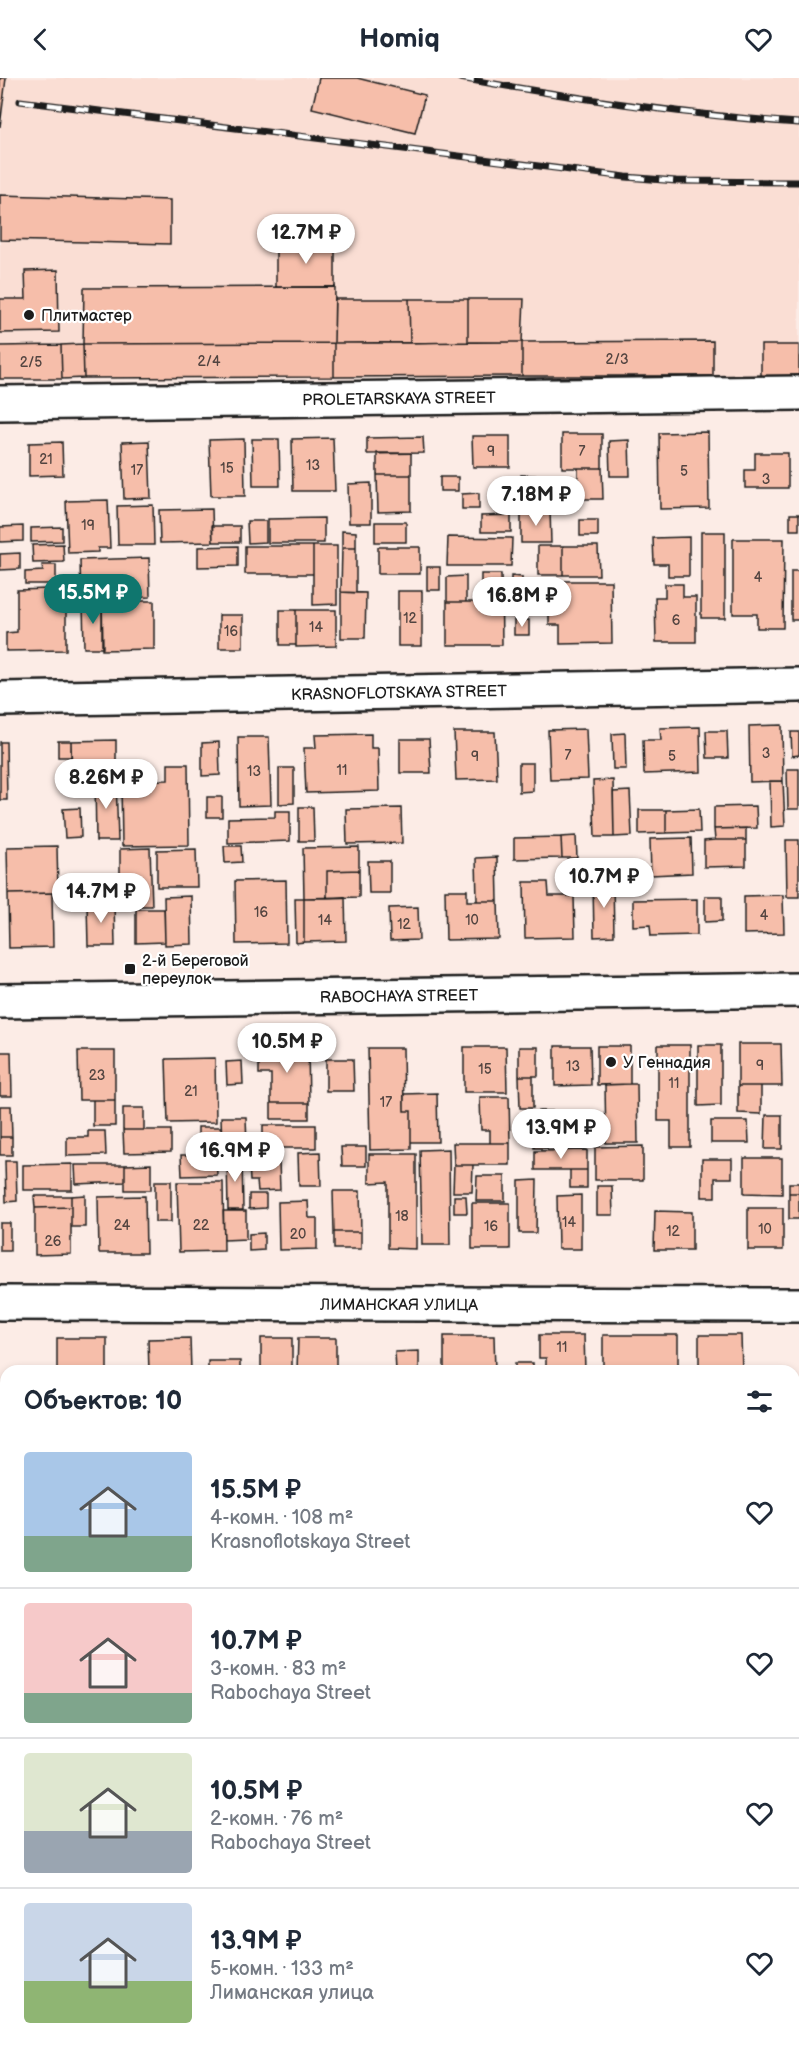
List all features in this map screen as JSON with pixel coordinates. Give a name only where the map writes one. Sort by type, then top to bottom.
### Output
[{"type":"street","name":"PROLETARSKAYA STREET","points":[[0,403],[799,393]]},
{"type":"street","name":"KRASNOFLOTSKAYA STREET","points":[[0,699],[799,685]]},
{"type":"street","name":"RABOCHAYA STREET","points":[[0,1001],[799,990]]},
{"type":"street","name":"ЛИМАНСКАЯ УЛИЦА","points":[[0,1303],[799,1305]]},
{"type":"shaded area","points":[[0,78],[799,78],[799,377],[0,379]]},
{"type":"building","points":[[0,78],[6,78],[0,127]]},
{"type":"building","points":[[319,78],[357,78],[425,95],[415,133],[312,108]]},
{"type":"building","points":[[0,195],[170,200],[170,244],[0,240]]},
{"type":"building","points":[[276,243],[335,243],[335,287],[276,287]]},
{"type":"building","points":[[58,270],[59,332],[0,333],[0,299],[26,299],[25,271]]},
{"type":"building","points":[[335,287],[334,343],[83,344],[84,288]]},
{"type":"building","points":[[335,299],[409,299],[410,343],[334,343]]},
{"type":"building","points":[[409,299],[468,299],[468,342],[410,343]]},
{"type":"building","points":[[468,299],[524,299],[522,342],[468,342]]},
{"type":"building","points":[[713,341],[713,376],[522,376],[522,342]]},
{"type":"building","points":[[522,342],[522,376],[334,377],[334,343]]},
{"type":"building","points":[[334,343],[334,377],[84,378],[83,344]]},
{"type":"building","points":[[83,344],[84,378],[62,379],[61,345]]},
{"type":"building","points":[[61,345],[62,379],[0,379],[0,346]]},
{"type":"building","points":[[761,345],[799,345],[799,377],[761,377]]},
{"type":"building","points":[[708,432],[709,508],[660,509],[659,433]]},
{"type":"building","points":[[562,434],[602,434],[602,468],[562,468]]},
{"type":"building","points":[[472,436],[510,436],[510,467],[473,467]]},
{"type":"building","points":[[423,437],[424,453],[367,454],[367,438]]},
{"type":"building","points":[[333,438],[335,491],[293,491],[292,439]]},
{"type":"building","points":[[244,439],[245,496],[211,496],[209,440]]},
{"type":"building","points":[[252,439],[279,439],[280,486],[253,486]]},
{"type":"building","points":[[629,440],[630,476],[610,476],[609,441]]},
{"type":"building","points":[[149,441],[151,498],[124,499],[122,442]]},
{"type":"building","points":[[62,442],[63,475],[29,476],[29,443]]},
{"type":"building","points":[[377,453],[411,453],[411,475],[377,475]]},
{"type":"building","points":[[755,453],[788,453],[788,488],[745,488],[745,470],[755,470]]},
{"type":"building","points":[[578,468],[602,468],[603,499],[578,499]]},
{"type":"building","points":[[377,475],[411,475],[411,511],[378,512]]},
{"type":"building","points":[[521,475],[551,476],[550,510],[521,510]]},
{"type":"building","points":[[440,477],[458,477],[458,491],[440,491]]},
{"type":"building","points":[[371,483],[371,523],[349,523],[348,484]]},
{"type":"building","points":[[479,493],[479,509],[462,509],[462,494]]},
{"type":"building","points":[[108,500],[110,548],[98,548],[98,552],[68,553],[66,501]]},
{"type":"building","points":[[153,505],[154,545],[118,545],[117,506]]},
{"type":"building","points":[[212,509],[213,542],[160,543],[159,510]]},
{"type":"building","points":[[521,510],[550,510],[551,543],[521,543]]},
{"type":"building","points":[[790,514],[799,514],[799,530],[790,530]]},
{"type":"building","points":[[511,515],[511,532],[481,532],[481,516]]},
{"type":"building","points":[[324,518],[324,543],[268,543],[268,519]]},
{"type":"building","points":[[580,520],[598,520],[598,536],[580,536]]},
{"type":"building","points":[[247,521],[266,521],[266,542],[248,543]]},
{"type":"building","points":[[375,522],[406,522],[406,542],[375,542]]},
{"type":"building","points":[[23,526],[23,541],[0,542],[0,527]]},
{"type":"building","points":[[212,526],[240,526],[240,542],[213,542]]},
{"type":"building","points":[[62,527],[62,541],[31,542],[31,528]]},
{"type":"building","points":[[342,531],[356,532],[356,548],[342,548]]},
{"type":"building","points":[[701,532],[725,532],[725,618],[701,618]]},
{"type":"building","points":[[448,537],[512,538],[511,566],[447,566]]},
{"type":"building","points":[[689,537],[689,576],[668,576],[668,564],[654,564],[653,538]]},
{"type":"building","points":[[733,539],[784,539],[783,628],[757,628],[757,614],[733,614]]},
{"type":"building","points":[[63,544],[64,562],[33,563],[32,545]]},
{"type":"building","points":[[238,546],[238,566],[198,567],[198,547]]},
{"type":"building","points":[[245,546],[313,546],[313,574],[245,574]]},
{"type":"building","points":[[313,546],[337,546],[337,604],[313,605]]},
{"type":"building","points":[[538,546],[563,546],[563,575],[538,575]]},
{"type":"building","points":[[563,546],[598,546],[599,575],[563,575]]},
{"type":"building","points":[[378,547],[420,547],[420,574],[378,574]]},
{"type":"building","points":[[342,548],[356,548],[356,593],[341,592]]},
{"type":"building","points":[[20,553],[20,569],[0,570],[0,554]]},
{"type":"building","points":[[149,558],[150,597],[81,599],[80,560]]},
{"type":"building","points":[[42,565],[56,565],[56,584],[25,584],[25,572],[43,571]]},
{"type":"building","points":[[427,567],[440,567],[440,590],[427,590]]},
{"type":"building","points":[[791,571],[799,571],[799,620],[791,620]]},
{"type":"building","points":[[481,574],[501,574],[502,645],[447,645],[447,602],[481,602]]},
{"type":"building","points":[[466,576],[466,602],[447,602],[447,577]]},
{"type":"building","points":[[511,576],[522,577],[522,593],[511,593]]},
{"type":"building","points":[[559,581],[611,581],[612,643],[560,644],[560,625],[549,625],[549,595],[558,595]]},
{"type":"building","points":[[665,584],[683,584],[683,597],[696,597],[696,642],[656,642],[655,597],[665,597]]},
{"type":"building","points":[[49,589],[50,601],[66,601],[66,650],[6,651],[6,633],[17,632],[17,590]]},
{"type":"building","points":[[398,591],[422,591],[422,646],[398,646]]},
{"type":"building","points":[[341,592],[366,593],[365,638],[341,638]]},
{"type":"building","points":[[512,599],[522,599],[522,616],[512,616]]},
{"type":"building","points":[[102,601],[154,601],[154,649],[102,650]]},
{"type":"building","points":[[102,601],[103,648],[84,648],[83,602]]},
{"type":"building","points":[[280,610],[296,610],[296,645],[280,645]]},
{"type":"building","points":[[296,610],[336,610],[336,646],[296,647]]},
{"type":"building","points":[[219,615],[243,615],[243,648],[219,648]]},
{"type":"building","points":[[514,620],[529,620],[529,635],[514,635]]},
{"type":"building","points":[[782,725],[783,781],[750,782],[749,726]]},
{"type":"building","points":[[700,727],[701,772],[644,774],[643,740],[661,740],[660,728]]},
{"type":"building","points":[[586,729],[588,779],[550,780],[548,730]]},
{"type":"building","points":[[706,731],[727,731],[728,758],[707,758]]},
{"type":"building","points":[[454,732],[495,732],[497,779],[456,780]]},
{"type":"building","points":[[791,732],[799,732],[799,755],[792,756]]},
{"type":"building","points":[[625,733],[626,769],[613,769],[612,734]]},
{"type":"building","points":[[371,734],[371,748],[378,748],[379,791],[306,793],[304,748],[316,748],[315,735]]},
{"type":"building","points":[[238,737],[269,737],[271,805],[239,806]]},
{"type":"building","points":[[400,739],[429,739],[431,773],[400,773]]},
{"type":"building","points":[[116,740],[116,778],[72,780],[71,741]]},
{"type":"building","points":[[58,741],[71,741],[71,757],[58,757]]},
{"type":"building","points":[[0,742],[6,742],[7,800],[0,800]]},
{"type":"building","points":[[219,742],[220,775],[202,776],[202,743]]},
{"type":"building","points":[[519,763],[533,763],[533,791],[519,792]]},
{"type":"building","points":[[168,764],[188,764],[189,845],[122,846],[121,781],[168,780]]},
{"type":"building","points":[[279,768],[294,768],[294,803],[279,804]]},
{"type":"building","points":[[787,769],[799,769],[799,809],[788,809]]},
{"type":"building","points":[[116,778],[118,841],[96,841],[95,779]]},
{"type":"building","points":[[613,780],[614,837],[595,837],[593,781]]},
{"type":"building","points":[[770,781],[783,781],[785,826],[771,827]]},
{"type":"building","points":[[630,791],[632,836],[614,837],[613,792]]},
{"type":"building","points":[[207,797],[222,797],[222,817],[207,817]]},
{"type":"building","points":[[756,806],[757,828],[714,829],[714,807]]},
{"type":"building","points":[[299,807],[313,807],[314,841],[299,841]]},
{"type":"building","points":[[80,808],[81,837],[65,838],[63,809]]},
{"type":"building","points":[[401,808],[402,843],[347,844],[346,809]]},
{"type":"building","points":[[699,809],[700,832],[666,833],[666,810]]},
{"type":"building","points":[[639,810],[666,810],[666,833],[639,834]]},
{"type":"building","points":[[275,811],[290,811],[290,841],[228,843],[228,818],[275,817]]},
{"type":"building","points":[[746,828],[746,840],[715,840],[714,829]]},
{"type":"building","points":[[576,836],[577,858],[562,858],[561,837]]},
{"type":"building","points":[[561,837],[562,858],[514,859],[514,838]]},
{"type":"building","points":[[691,838],[692,873],[651,875],[650,839]]},
{"type":"building","points":[[746,840],[746,866],[704,867],[704,841]]},
{"type":"building","points":[[786,840],[799,840],[799,897],[787,897]]},
{"type":"building","points":[[57,846],[58,893],[8,894],[7,847]]},
{"type":"building","points":[[224,846],[241,846],[242,862],[225,863]]},
{"type":"building","points":[[359,847],[359,870],[327,871],[327,898],[304,898],[303,848]]},
{"type":"building","points":[[150,848],[152,906],[120,906],[120,849]]},
{"type":"building","points":[[196,849],[197,887],[157,887],[157,850]]},
{"type":"building","points":[[497,857],[498,901],[477,901],[476,858]]},
{"type":"building","points":[[368,861],[390,861],[390,893],[369,893]]},
{"type":"building","points":[[580,862],[593,862],[593,883],[580,883]]},
{"type":"building","points":[[619,865],[619,882],[593,883],[593,866]]},
{"type":"building","points":[[359,870],[359,897],[327,898],[327,871]]},
{"type":"building","points":[[286,880],[287,943],[236,944],[235,881]]},
{"type":"building","points":[[524,882],[548,882],[549,896],[574,896],[575,937],[525,938]]},
{"type":"building","points":[[613,882],[614,936],[594,937],[593,883]]},
{"type":"building","points":[[445,890],[467,890],[467,901],[498,901],[499,939],[446,940]]},
{"type":"building","points":[[52,893],[53,947],[9,948],[8,894]]},
{"type":"building","points":[[783,895],[784,933],[744,934],[744,896]]},
{"type":"building","points":[[191,896],[192,944],[165,945],[164,897]]},
{"type":"building","points":[[705,896],[722,896],[722,921],[705,922]]},
{"type":"building","points":[[345,897],[346,941],[304,942],[304,898]]},
{"type":"building","points":[[295,898],[304,898],[304,942],[296,943]]},
{"type":"building","points":[[697,899],[697,935],[651,936],[650,925],[633,926],[633,900]]},
{"type":"building","points":[[114,902],[115,946],[88,946],[87,903]]},
{"type":"building","points":[[418,907],[419,940],[390,941],[389,908]]},
{"type":"building","points":[[136,909],[164,909],[165,942],[136,943]]},
{"type":"building","points":[[738,1044],[781,1044],[782,1086],[738,1086]]},
{"type":"building","points":[[658,1045],[690,1045],[690,1147],[671,1147],[671,1121],[658,1121]]},
{"type":"building","points":[[698,1045],[721,1045],[721,1105],[698,1106]]},
{"type":"building","points":[[555,1046],[590,1046],[591,1085],[555,1086]]},
{"type":"building","points":[[597,1046],[630,1046],[630,1084],[597,1085]]},
{"type":"building","points":[[464,1047],[506,1047],[507,1092],[464,1092]]},
{"type":"building","points":[[519,1047],[538,1047],[538,1076],[519,1076]]},
{"type":"building","points":[[368,1048],[403,1048],[404,1111],[411,1111],[411,1149],[370,1150]]},
{"type":"building","points":[[259,1049],[308,1049],[309,1103],[271,1103],[271,1074],[259,1074]]},
{"type":"building","points":[[78,1051],[115,1051],[115,1100],[79,1100]]},
{"type":"building","points":[[0,1052],[11,1052],[12,1096],[0,1096]]},
{"type":"building","points":[[215,1058],[216,1122],[168,1123],[166,1059]]},
{"type":"building","points":[[326,1059],[353,1059],[354,1091],[326,1091]]},
{"type":"building","points":[[242,1061],[243,1084],[227,1085],[226,1062]]},
{"type":"building","points":[[519,1076],[533,1076],[533,1108],[520,1108]]},
{"type":"building","points":[[637,1084],[638,1143],[606,1143],[605,1085]]},
{"type":"building","points":[[738,1086],[761,1086],[761,1114],[738,1113]]},
{"type":"building","points":[[437,1093],[438,1142],[411,1142],[411,1111],[404,1111],[404,1094]]},
{"type":"building","points":[[480,1097],[509,1097],[510,1143],[490,1143],[490,1130],[481,1130]]},
{"type":"building","points":[[93,1100],[115,1100],[115,1126],[93,1126]]},
{"type":"building","points":[[271,1103],[309,1103],[309,1119],[271,1119]]},
{"type":"building","points":[[0,1106],[11,1106],[12,1137],[0,1137]]},
{"type":"building","points":[[123,1108],[144,1108],[144,1130],[123,1130]]},
{"type":"building","points":[[539,1111],[576,1111],[576,1120],[585,1120],[585,1148],[534,1148],[534,1120],[540,1120]]},
{"type":"building","points":[[766,1115],[782,1115],[782,1149],[765,1149]]},
{"type":"building","points":[[221,1117],[246,1117],[247,1146],[222,1146]]},
{"type":"building","points":[[711,1121],[748,1121],[749,1143],[711,1143]]},
{"type":"building","points":[[263,1125],[316,1125],[316,1148],[263,1148]]},
{"type":"building","points":[[198,1127],[221,1127],[222,1146],[198,1147]]},
{"type":"building","points":[[123,1130],[171,1130],[171,1152],[124,1153]]},
{"type":"building","points":[[88,1131],[105,1131],[106,1155],[67,1156],[67,1137],[88,1137]]},
{"type":"building","points":[[0,1137],[12,1137],[12,1155],[0,1155]]},
{"type":"building","points":[[453,1143],[510,1143],[510,1165],[454,1165]]},
{"type":"building","points":[[643,1146],[643,1180],[595,1180],[595,1147]]},
{"type":"building","points":[[341,1147],[366,1147],[366,1166],[342,1166]]},
{"type":"building","points":[[449,1149],[450,1245],[422,1245],[420,1150]]},
{"type":"building","points":[[587,1150],[587,1170],[535,1170],[535,1151]]},
{"type":"building","points":[[320,1152],[321,1186],[299,1186],[298,1153]]},
{"type":"building","points":[[369,1154],[416,1154],[416,1249],[388,1248],[388,1182],[369,1183]]},
{"type":"building","points":[[181,1155],[216,1155],[217,1175],[182,1176]]},
{"type":"building","points":[[227,1156],[242,1156],[243,1210],[228,1210]]},
{"type":"building","points":[[744,1158],[782,1158],[782,1194],[744,1193]]},
{"type":"building","points":[[702,1159],[732,1159],[732,1178],[715,1178],[715,1197],[702,1197]]},
{"type":"building","points":[[5,1161],[16,1161],[17,1201],[6,1202]]},
{"type":"building","points":[[279,1161],[280,1190],[258,1191],[257,1181],[250,1181],[249,1162]]},
{"type":"building","points":[[72,1164],[72,1190],[23,1190],[23,1165]]},
{"type":"building","points":[[151,1164],[151,1190],[125,1190],[125,1165]]},
{"type":"building","points":[[75,1165],[125,1165],[125,1182],[76,1184]]},
{"type":"building","points":[[454,1165],[473,1165],[472,1192],[453,1192]]},
{"type":"building","points":[[570,1170],[587,1170],[587,1188],[570,1188]]},
{"type":"building","points":[[477,1176],[505,1176],[505,1201],[476,1201]]},
{"type":"building","points":[[537,1180],[536,1233],[519,1233],[519,1181]]},
{"type":"building","points":[[155,1181],[171,1181],[171,1222],[155,1222]]},
{"type":"building","points":[[177,1182],[223,1182],[224,1251],[179,1252]]},
{"type":"building","points":[[789,1183],[799,1183],[799,1193],[789,1193]]},
{"type":"building","points":[[597,1186],[612,1186],[613,1215],[597,1215]]},
{"type":"building","points":[[333,1191],[360,1191],[361,1232],[334,1232]]},
{"type":"building","points":[[789,1193],[799,1193],[799,1219],[789,1219]]},
{"type":"building","points":[[249,1194],[266,1194],[266,1208],[249,1209]]},
{"type":"building","points":[[85,1195],[85,1227],[71,1227],[71,1196]]},
{"type":"building","points":[[581,1195],[581,1249],[558,1249],[557,1196]]},
{"type":"building","points":[[34,1196],[71,1196],[71,1207],[35,1208]]},
{"type":"building","points":[[145,1196],[146,1253],[99,1253],[98,1197]]},
{"type":"building","points":[[454,1196],[466,1196],[467,1213],[454,1213]]},
{"type":"building","points":[[308,1201],[309,1218],[317,1218],[317,1249],[279,1250],[278,1202]]},
{"type":"building","points":[[472,1203],[510,1203],[510,1249],[472,1249]]},
{"type":"building","points":[[71,1207],[71,1254],[35,1255],[35,1208]]},
{"type":"building","points":[[748,1208],[783,1208],[783,1250],[748,1250]]},
{"type":"building","points":[[223,1211],[246,1211],[246,1239],[224,1240]]},
{"type":"building","points":[[655,1211],[692,1212],[692,1250],[654,1250]]},
{"type":"building","points":[[0,1223],[10,1223],[10,1251],[0,1251]]},
{"type":"building","points":[[334,1232],[361,1232],[361,1249],[334,1249]]},
{"type":"building","points":[[264,1233],[264,1250],[249,1251],[249,1234]]},
{"type":"building","points":[[539,1335],[584,1335],[585,1365],[546,1365],[546,1358],[539,1358]]},
{"type":"building","points":[[603,1335],[678,1335],[678,1365],[603,1365]]},
{"type":"building","points":[[699,1335],[741,1335],[742,1365],[699,1365]]},
{"type":"building","points":[[444,1336],[494,1336],[495,1365],[444,1365]]},
{"type":"building","points":[[57,1338],[107,1338],[107,1365],[57,1365]]},
{"type":"building","points":[[190,1338],[191,1365],[149,1365],[148,1339]]},
{"type":"building","points":[[261,1338],[292,1338],[292,1365],[261,1365]]},
{"type":"building","points":[[298,1338],[336,1338],[336,1365],[297,1365]]},
{"type":"building","points":[[419,1351],[419,1365],[396,1365],[395,1352]]},
{"type":"building","points":[[208,1361],[240,1361],[240,1365],[208,1365]]},
{"type":"building","points":[[515,1363],[533,1363],[533,1365],[515,1365]]},
{"type":"railway","points":[[460,78],[629,105],[799,123]]},
{"type":"railway","points":[[20,101],[626,177],[676,181],[799,182]]},
{"type":"place","name":"Плитмастер","points":[[29,315]]},
{"type":"place","name":"2-й Береговой переулок","points":[[130,969]]},
{"type":"place","name":"У Геннадия","points":[[611,1062]]}]
